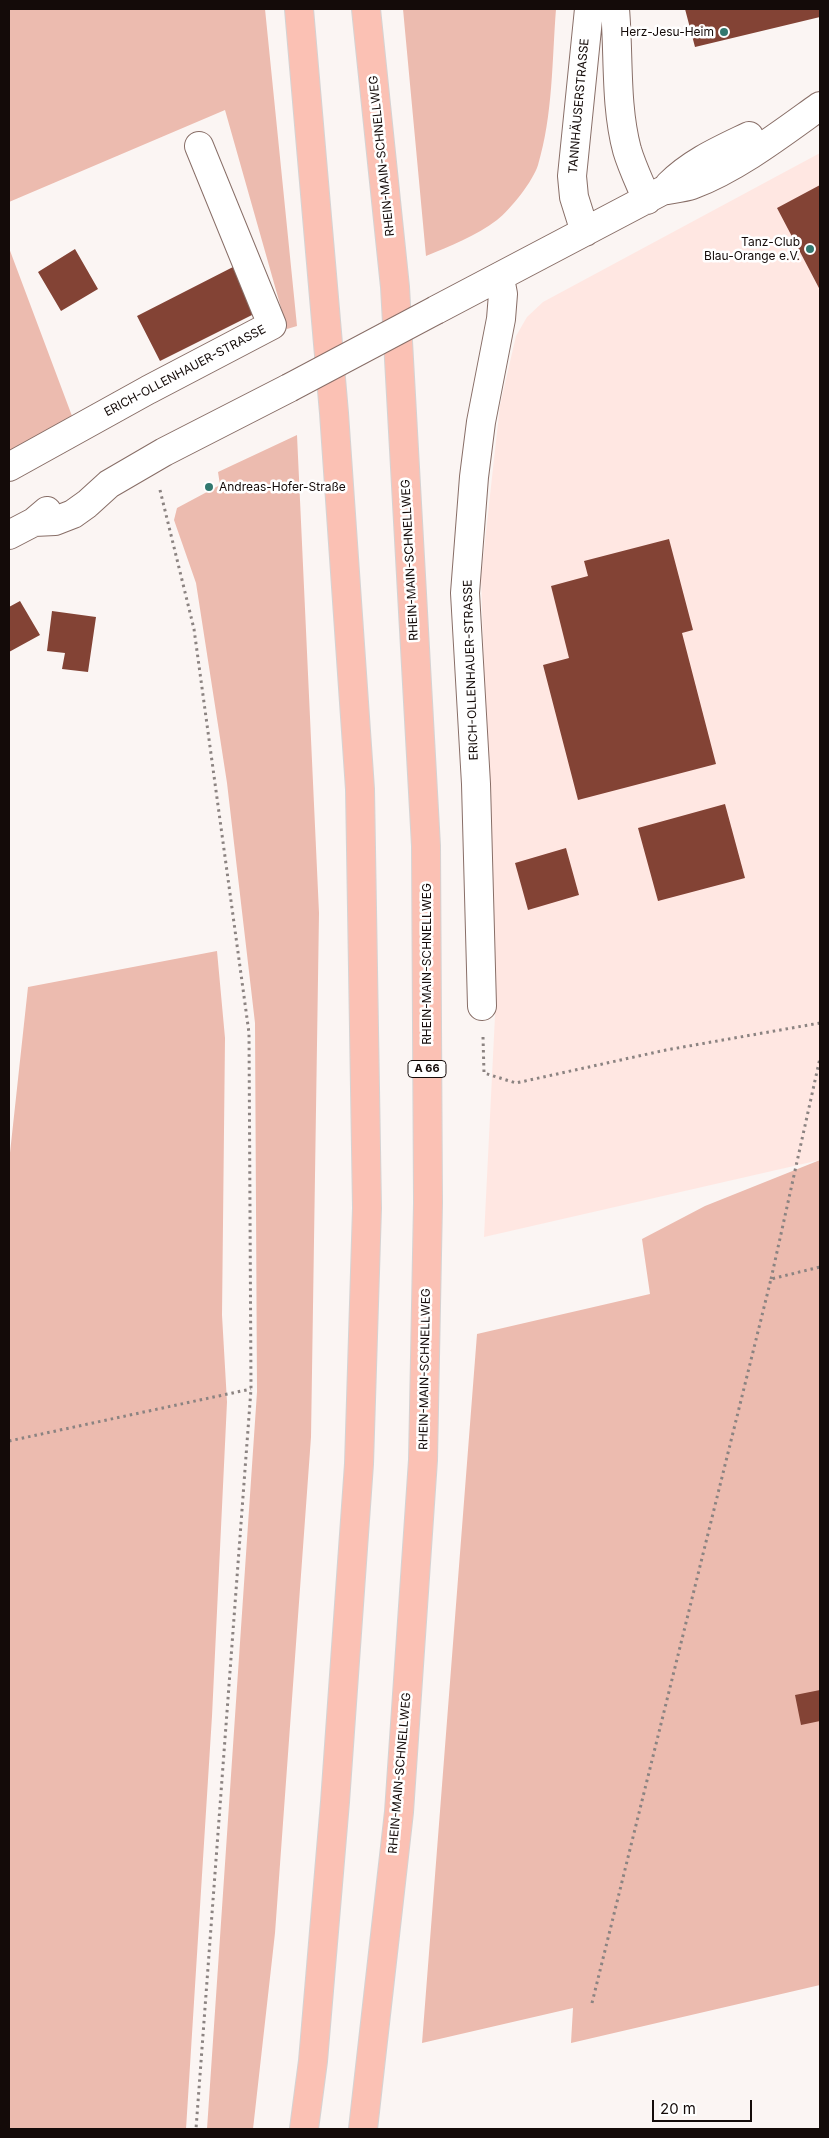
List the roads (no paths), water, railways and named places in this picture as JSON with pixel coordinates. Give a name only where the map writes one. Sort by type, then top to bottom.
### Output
[{"type":"highway","points":[[300,9],[332,393],[360,790],[367,1208],[359,1464],[334,1811],[312,2061],[304,2129]]},
{"type":"highway","name":"RHEIN-MAIN-SCHNELLWEG","points":[[363,2129],[399,1812],[423,1460],[428,1203],[425,826],[395,286],[366,9]]},
{"type":"street","name":"TANNHÄUSERSTRASSE","points":[[584,232],[574,197],[572,176],[589,9]]},
{"type":"street","points":[[615,9],[620,102],[627,150],[654,196]]},
{"type":"street","points":[[17,526],[66,498],[90,488],[109,484],[174,446],[289,388],[654,196],[690,186],[711,177],[776,138],[820,105]]},
{"type":"street","name":"ERICH-OLLENHAUER-STRASSE","points":[[9,468],[148,390],[272,325],[199,146]]},
{"type":"street","name":"ERICH-OLLENHAUER-STRASSE","points":[[482,1006],[476,784],[466,593],[474,477],[481,422],[501,319],[503,294],[500,278]]},
{"type":"place","name":"Herz-Jesu-Heim","points":[[724,32]]},
{"type":"place","name":"Tanz-Club Blau-Orange e.V.","points":[[810,249]]},
{"type":"place","name":"Andreas-Hofer-Straße","points":[[209,487]]}]
